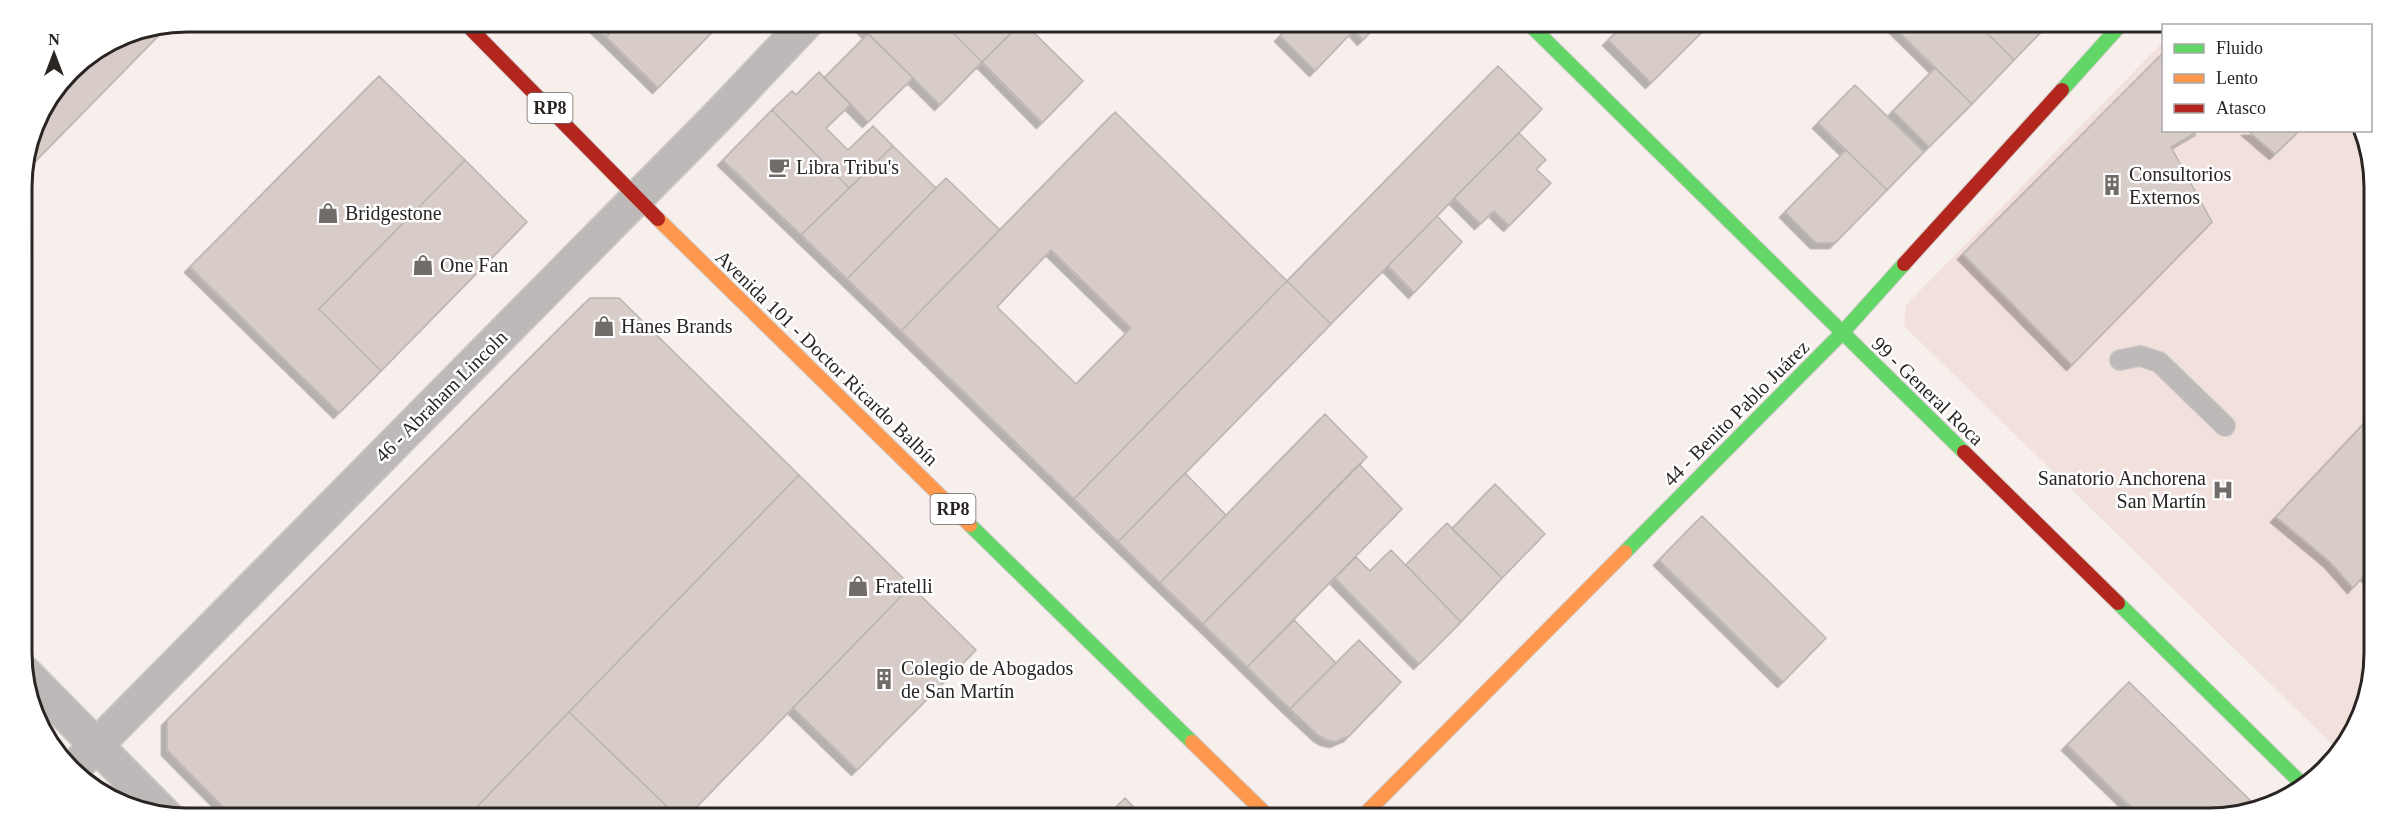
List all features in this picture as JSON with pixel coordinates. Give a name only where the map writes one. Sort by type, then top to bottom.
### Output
[{"type":"street","name":"Avenida 101 - Doctor Ricardo Balbín","points":[[474,32],[703,265],[1261,808]]},
{"type":"street","name":"46 - Abraham Lincoln","points":[[78,764],[797,32]]},
{"type":"street","name":"99 - General Roca","points":[[1537,32],[2298,780]]},
{"type":"street","name":"44 - Benito Pablo Juárez","points":[[1371,808],[1842,333],[2114,32]]},
{"type":"street","points":[[34,682],[156,806]]},
{"type":"lane","points":[[2120,360],[2140,356],[2159,362],[2225,426]]},
{"type":"shaded area","name":"Sanatorio Anchorena San Martín","points":[[2162,43],[2162,132],[2354,132],[2363,167],[2364,187],[2364,653],[2363,673],[2356,703],[2348,722],[2333,745],[1904,326],[1906,305]]},
{"type":"building","points":[[601,32],[611,32],[606,37]]},
{"type":"building","points":[[611,32],[712,32],[658,88],[606,37]]},
{"type":"building","points":[[867,32],[952,32],[982,62],[940,105]]},
{"type":"building","points":[[952,32],[1012,32],[982,62]]},
{"type":"building","points":[[1013,32],[1033,32],[1083,81],[1042,123],[982,62]]},
{"type":"building","points":[[1284,32],[1352,32],[1315,71],[1280,36]]},
{"type":"building","points":[[1356,32],[1371,32],[1363,40]]},
{"type":"building","points":[[1616,32],[1702,32],[1651,83],[1608,40]]},
{"type":"building","points":[[1899,32],[1986,32],[2014,60],[1972,104]]},
{"type":"building","points":[[1986,32],[2041,32],[2014,60]]},
{"type":"building","points":[[161,34],[34,163],[43,127],[52,109],[70,84],[84,84],[84,70],[109,52],[127,43]]},
{"type":"building","points":[[868,34],[913,78],[868,122],[824,78]]},
{"type":"building","name":"Consultorios Externos","points":[[2162,54],[2162,132],[2197,132],[2171,147],[2212,222],[2072,365],[1963,254]]},
{"type":"building","points":[[1498,66],[1542,109],[1331,324],[1287,281]]},
{"type":"building","points":[[1935,68],[1972,104],[1929,147],[1893,111]]},
{"type":"building","points":[[819,72],[851,104],[826,128],[848,150],[873,126],[893,146],[849,188],[772,110],[792,91],[796,95]]},
{"type":"building","name":"Bridgestone","points":[[379,76],[465,160],[319,309],[381,371],[339,413],[190,267]]},
{"type":"building","points":[[1855,85],[1924,152],[1887,190],[1818,123]]},
{"type":"building","name":"Libra Tribu's","points":[[772,110],[849,188],[801,235],[723,160]]},
{"type":"building","points":[[1115,112],[1287,281],[1074,499],[901,331]],"holes":[[[1051,250],[1131,328],[1076,384],[997,307]]]},
{"type":"building","name":"Consultorios Externos","points":[[2249,132],[2298,132],[2275,154]]},
{"type":"building","points":[[1519,133],[1546,160],[1536,169],[1551,183],[1509,226],[1494,211],[1480,224],[1454,198]]},
{"type":"building","points":[[893,146],[936,188],[847,279],[801,235]]},
{"type":"building","points":[[1846,150],[1887,190],[1835,243],[1816,243],[1785,212]]},
{"type":"building","name":"One Fan","points":[[465,160],[527,222],[381,371],[319,309]]},
{"type":"building","points":[[946,178],[1000,230],[901,331],[847,279]]},
{"type":"building","points":[[1437,216],[1462,242],[1414,293],[1388,266]]},
{"type":"building","points":[[1287,281],[1331,324],[1118,542],[1074,499]]},
{"type":"building","points":[[590,298],[619,298],[799,475],[476,808],[224,808],[167,750],[167,720]]},
{"type":"building","points":[[1325,414],[1367,457],[1203,624],[1160,583]]},
{"type":"building","points":[[2364,424],[2364,575],[2353,588],[2330,562],[2276,517]]},
{"type":"building","points":[[1359,464],[1402,509],[1247,667],[1203,624]]},
{"type":"building","points":[[1185,473],[1226,515],[1160,583],[1118,542]]},
{"type":"building","points":[[799,475],[911,586],[696,808],[669,808],[569,712]]},
{"type":"building","points":[[1495,484],[1545,534],[1502,578],[1452,529]]},
{"type":"building","points":[[1702,516],[1826,638],[1783,682],[1659,560]]},
{"type":"building","points":[[1447,523],[1502,578],[1461,622],[1406,565]]},
{"type":"building","points":[[1391,550],[1461,622],[1419,664],[1335,578],[1356,557],[1370,571]]},
{"type":"building","name":"Colegio de Abogados de San Martín","points":[[911,586],[976,650],[857,770],[793,708]]},
{"type":"building","points":[[1294,620],[1336,663],[1290,709],[1247,667]]},
{"type":"building","points":[[1359,640],[1401,682],[1349,736],[1335,742],[1326,740],[1290,709]]},
{"type":"building","points":[[2129,682],[2252,802],[2219,808],[2132,808],[2067,745]]},
{"type":"building","points":[[569,712],[669,808],[476,808]]},
{"type":"building","points":[[1125,798],[1135,808],[1115,808]]},
{"type":"traffic: fast","points":[[1537,32],[1964,452]]},
{"type":"traffic: fast","points":[[2062,90],[2114,32]]},
{"type":"traffic: fast","points":[[1625,552],[1842,333],[1904,264]]},
{"type":"traffic: fast","points":[[970,525],[1192,742]]},
{"type":"traffic: fast","points":[[2118,603],[2298,780]]},
{"type":"traffic: slow","points":[[658,219],[970,525]]},
{"type":"traffic: slow","points":[[1371,808],[1625,552]]},
{"type":"traffic: slow","points":[[1192,742],[1260,808]]},
{"type":"traffic: jam","points":[[474,32],[658,219]]},
{"type":"traffic: jam","points":[[1904,264],[2062,90]]},
{"type":"traffic: jam","points":[[1964,452],[2118,603]]},
{"type":"place","name":"Libra Tribu's","points":[[779,167]]},
{"type":"place","name":"Consultorios Externos","points":[[2112,185]]},
{"type":"place","name":"Bridgestone","points":[[328,213]]},
{"type":"place","name":"One Fan","points":[[423,265]]},
{"type":"place","name":"Hanes Brands","points":[[604,326]]},
{"type":"place","name":"Sanatorio Anchorena San Martín","points":[[2223,490]]},
{"type":"place","name":"Fratelli","points":[[858,586]]},
{"type":"place","name":"Colegio de Abogados de San Martín","points":[[884,679]]}]
